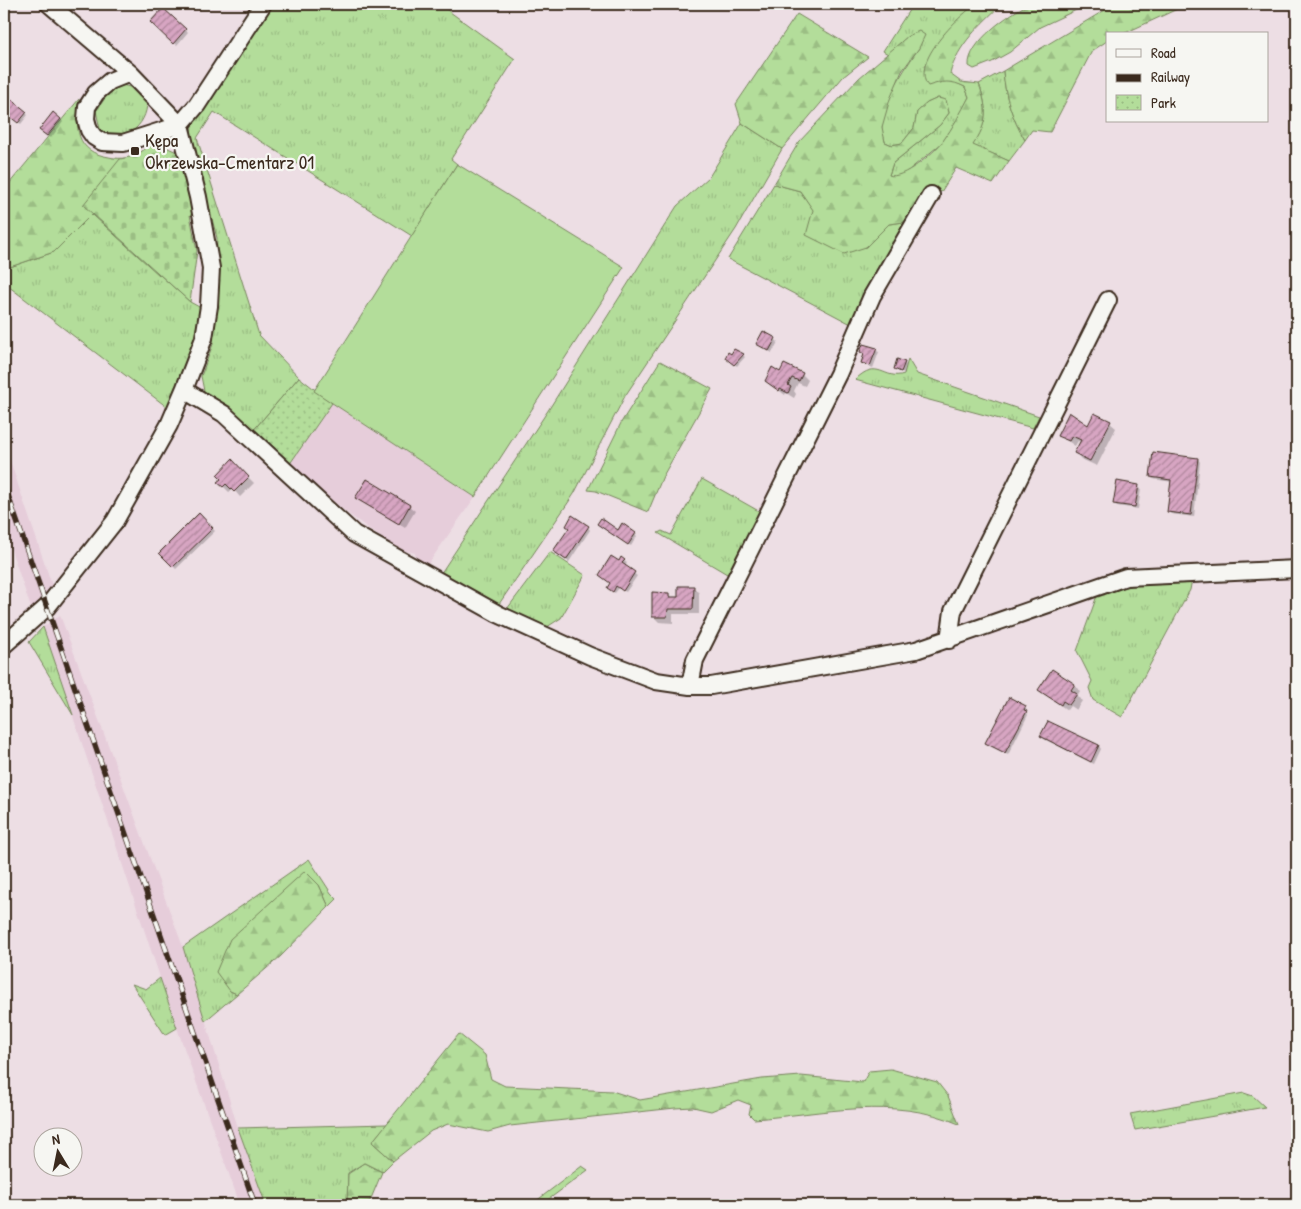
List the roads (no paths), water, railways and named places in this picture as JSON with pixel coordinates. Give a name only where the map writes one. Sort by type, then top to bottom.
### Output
[{"type":"street","points":[[4,646],[47,607],[115,520],[169,425],[204,338],[209,306],[211,268],[198,197],[180,125],[130,73],[49,4]]},
{"type":"street","points":[[130,73],[110,82],[96,93],[87,107],[86,119],[94,137],[102,142],[123,143],[180,125],[196,105],[263,4]]},
{"type":"street","points":[[690,686],[695,660],[838,374],[872,296],[930,195]]},
{"type":"street","points":[[949,640],[953,611],[1108,300]]},
{"type":"street","points":[[184,390],[224,414],[354,534],[377,549],[498,614],[590,656],[656,681],[690,686],[711,686],[906,652],[949,640],[1126,578],[1297,569]]},
{"type":"railway","points":[[4,484],[255,1205]]},
{"type":"place","name":"Kępa Okrzewska-Cmentarz 01","points":[[135,151]]}]
